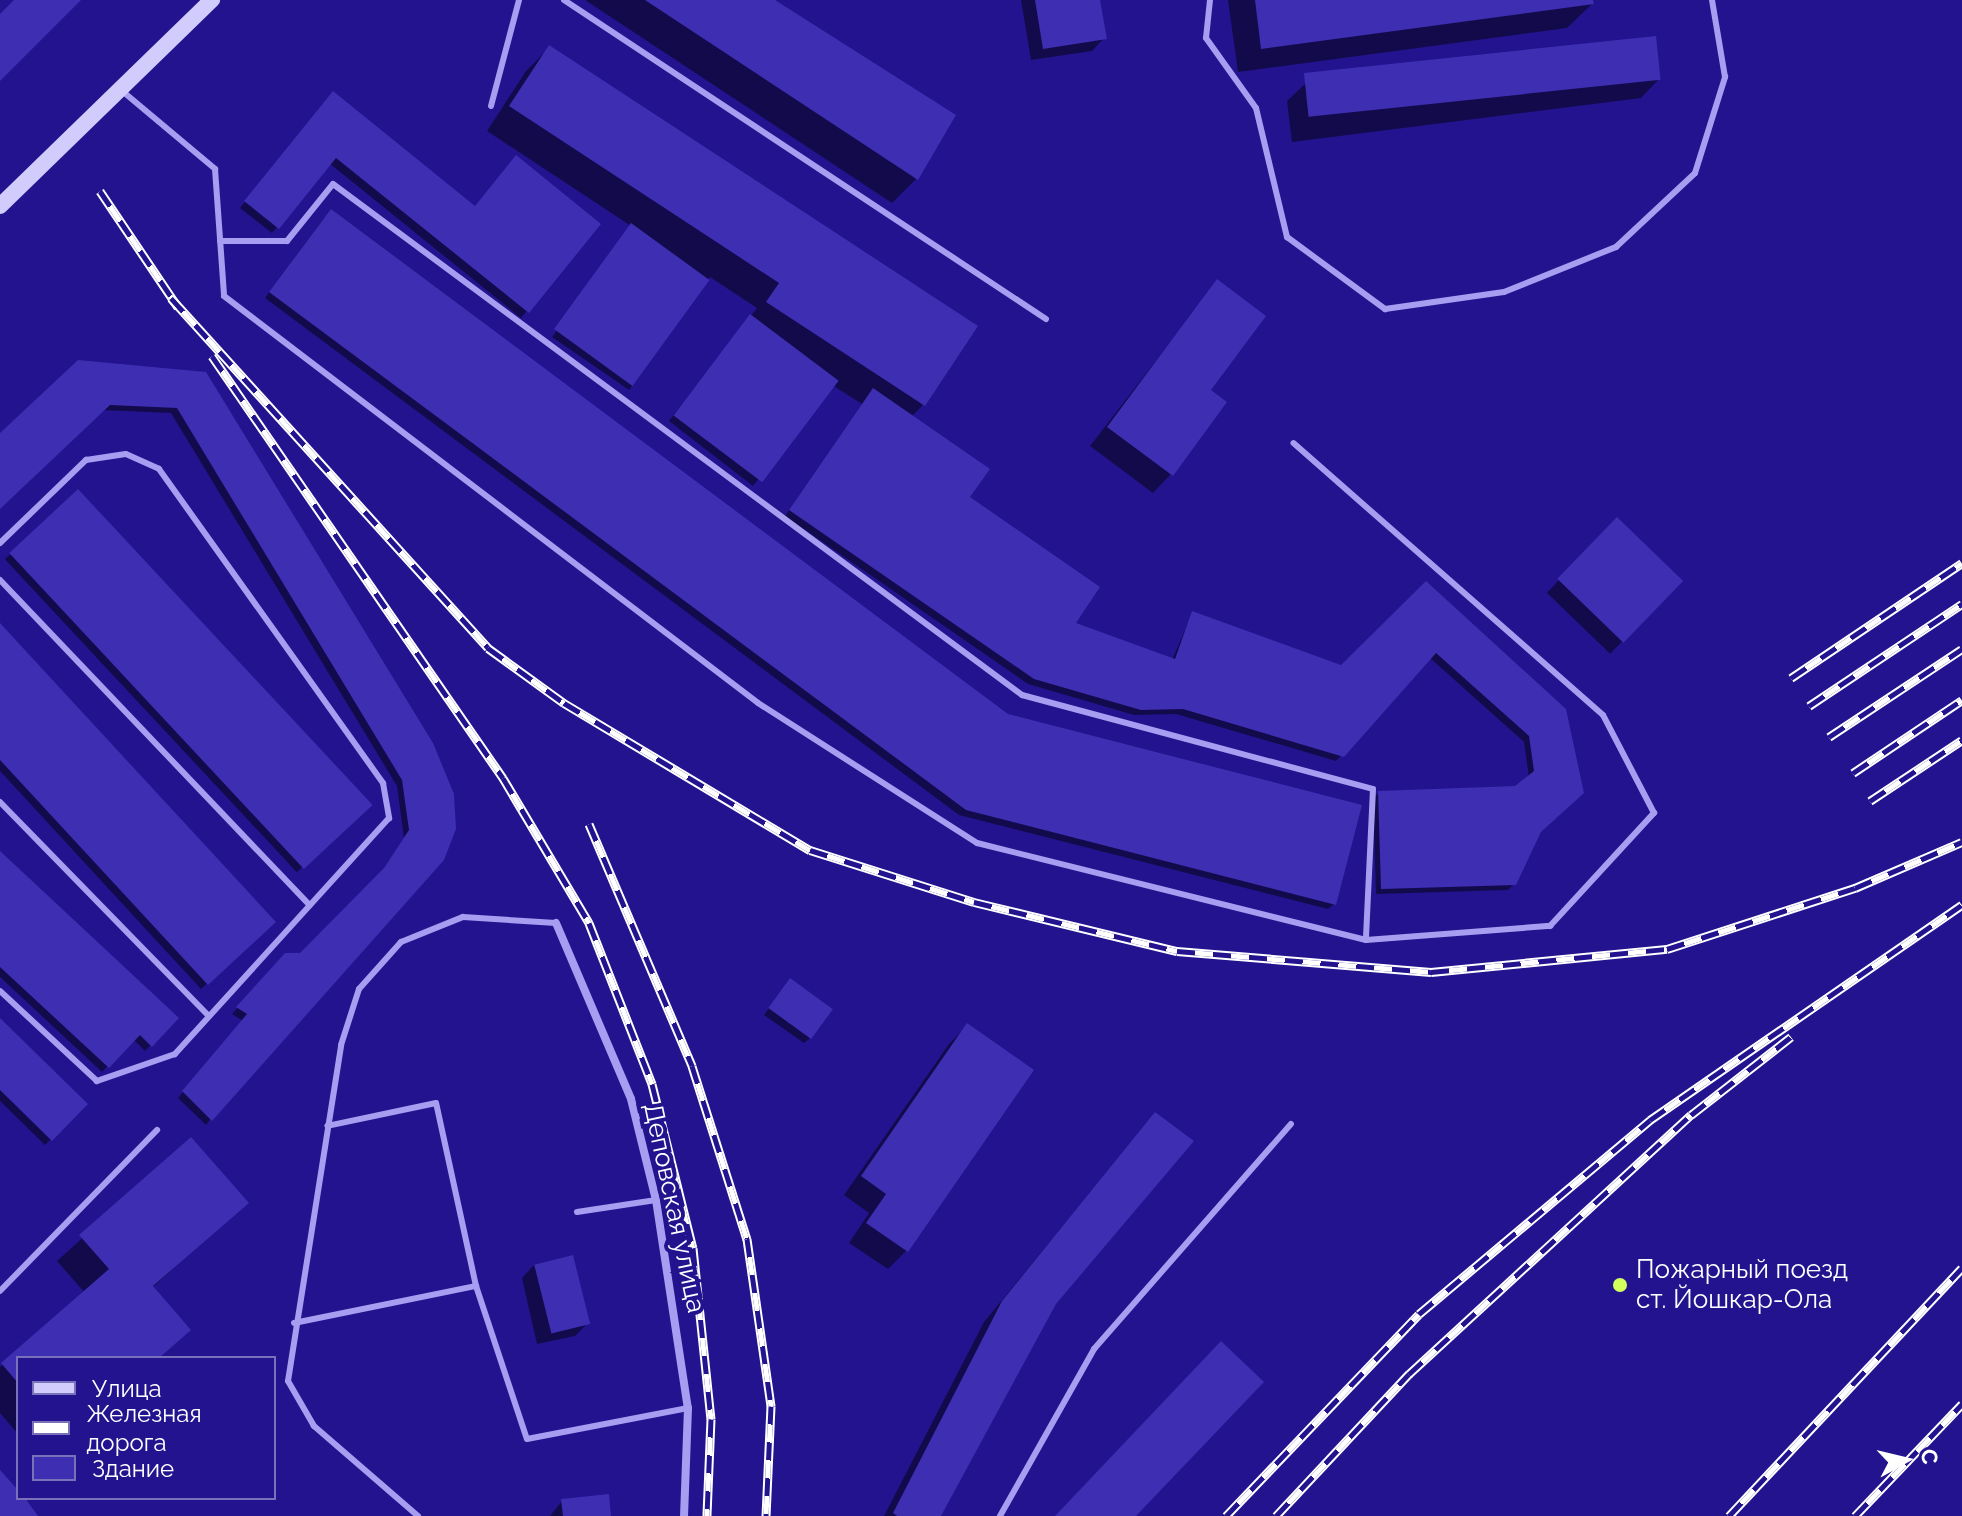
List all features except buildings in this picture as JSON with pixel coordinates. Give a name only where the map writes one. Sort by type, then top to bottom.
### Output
[{"type":"street","points":[[0,206],[212,0]]},
{"type":"street","name":"Деповская улица","points":[[556,923],[631,1099],[656,1200],[688,1408],[684,1516]]},
{"type":"lane","points":[[491,106],[519,0]]},
{"type":"lane","points":[[564,0],[1046,319]]},
{"type":"lane","points":[[1210,0],[1206,38],[1256,108],[1287,237],[1385,309],[1504,292],[1616,247],[1639,226],[1695,173],[1725,77],[1712,0]]},
{"type":"lane","points":[[121,90],[215,169],[224,296],[758,703],[977,843],[1366,940],[1550,926],[1654,813],[1603,715],[1293,443]]},
{"type":"lane","points":[[220,241],[287,241],[333,184],[1022,695],[1373,789],[1366,940]]},
{"type":"lane","points":[[0,543],[86,460],[126,454],[159,469],[383,783],[389,818],[175,1054],[97,1081],[0,991]]},
{"type":"lane","points":[[0,580],[310,905]]},
{"type":"lane","points":[[0,802],[209,1016]]},
{"type":"lane","points":[[418,1516],[314,1426],[288,1381],[294,1323],[341,1045],[359,989],[401,942],[463,917],[556,923]]},
{"type":"lane","points":[[327,1126],[436,1103],[476,1286],[527,1439],[688,1408]]},
{"type":"lane","points":[[1000,1516],[1094,1349],[1291,1124]]},
{"type":"lane","points":[[0,1291],[157,1130]]},
{"type":"lane","points":[[577,1212],[656,1200]]},
{"type":"lane","points":[[294,1323],[476,1286]]},
{"type":"railway","points":[[100,191],[178,307]]},
{"type":"railway","points":[[171,298],[488,648],[564,703],[810,850],[974,902],[1177,951],[1431,972],[1667,949],[1855,888],[1962,842]]},
{"type":"railway","points":[[212,356],[503,778],[589,923],[652,1084],[693,1248],[711,1419],[707,1516]]},
{"type":"railway","points":[[1791,678],[1962,563]]},
{"type":"railway","points":[[1809,706],[1962,604]]},
{"type":"railway","points":[[1829,737],[1962,649]]},
{"type":"railway","points":[[1853,773],[1962,700]]},
{"type":"railway","points":[[1870,801],[1962,740]]},
{"type":"railway","points":[[589,824],[692,1066],[747,1239],[771,1406],[766,1516]]},
{"type":"railway","points":[[1226,1516],[1419,1314],[1650,1120],[1962,905]]},
{"type":"railway","points":[[1276,1516],[1409,1374],[1691,1115],[1791,1037]]},
{"type":"railway","points":[[1729,1516],[1962,1268]]},
{"type":"railway","points":[[1855,1516],[1962,1404]]},
{"type":"place","name":"Пожарный поезд ст. Йошкар-Ола","points":[[1620,1285]]}]
